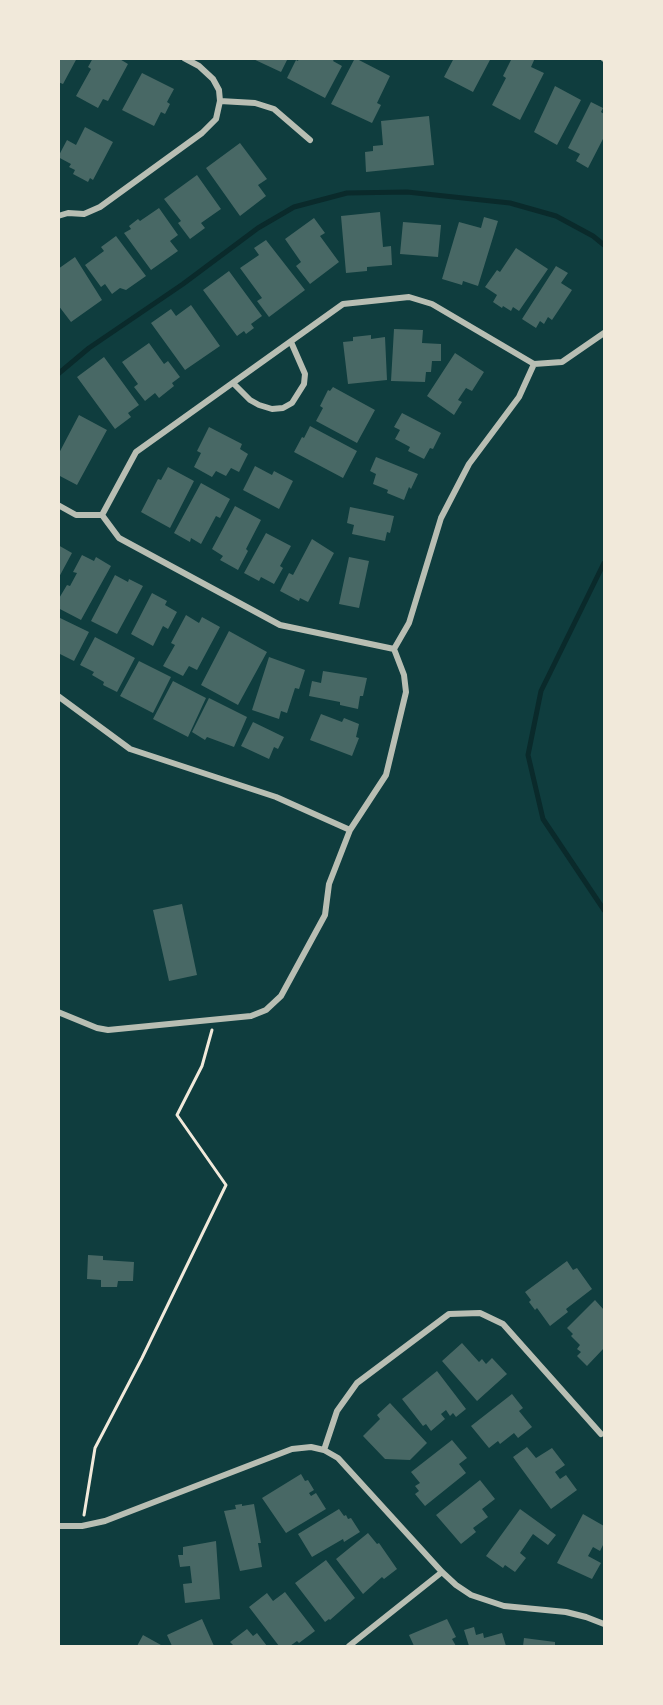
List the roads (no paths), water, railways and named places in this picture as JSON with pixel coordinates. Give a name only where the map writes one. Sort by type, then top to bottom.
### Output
[{"type":"street","points":[[59,215],[84,214],[100,207],[202,133],[216,119],[220,101],[219,90],[199,66],[184,58]]},
{"type":"street","points":[[220,101],[255,103],[274,109],[310,140]]},
{"type":"street","points":[[102,515],[136,452],[343,304],[409,297],[432,304],[534,364],[562,362],[604,333]]},
{"type":"street","points":[[233,384],[259,405],[272,409],[283,408],[292,403],[304,384],[305,374],[291,342]]},
{"type":"street","points":[[394,649],[409,623],[441,518],[469,464],[519,397],[534,364]]},
{"type":"street","points":[[58,505],[76,515],[102,515]]},
{"type":"street","points":[[102,515],[119,538],[280,625],[394,649]]},
{"type":"street","points":[[58,1012],[97,1028],[108,1030],[251,1016],[266,1010],[281,996],[325,915],[329,884],[350,830],[386,775],[406,692],[404,675],[394,649]]},
{"type":"street","points":[[58,696],[130,749],[276,797],[350,830]]},
{"type":"street","points":[[324,1450],[337,1411],[357,1383],[449,1314],[480,1312],[503,1324],[601,1434]]},
{"type":"street","points":[[58,1526],[82,1526],[105,1521],[292,1449],[311,1447],[324,1450],[338,1458],[456,1585],[487,1601],[504,1606],[566,1612],[604,1624]]},
{"type":"street","points":[[349,1647],[442,1572]]},
{"type":"waterway","points":[[58,374],[89,348],[183,284],[258,228],[294,207],[347,193],[407,192],[510,203],[556,216],[593,236],[604,245]]},
{"type":"waterway","points":[[604,563],[541,691],[528,755],[543,819],[604,910]]}]
